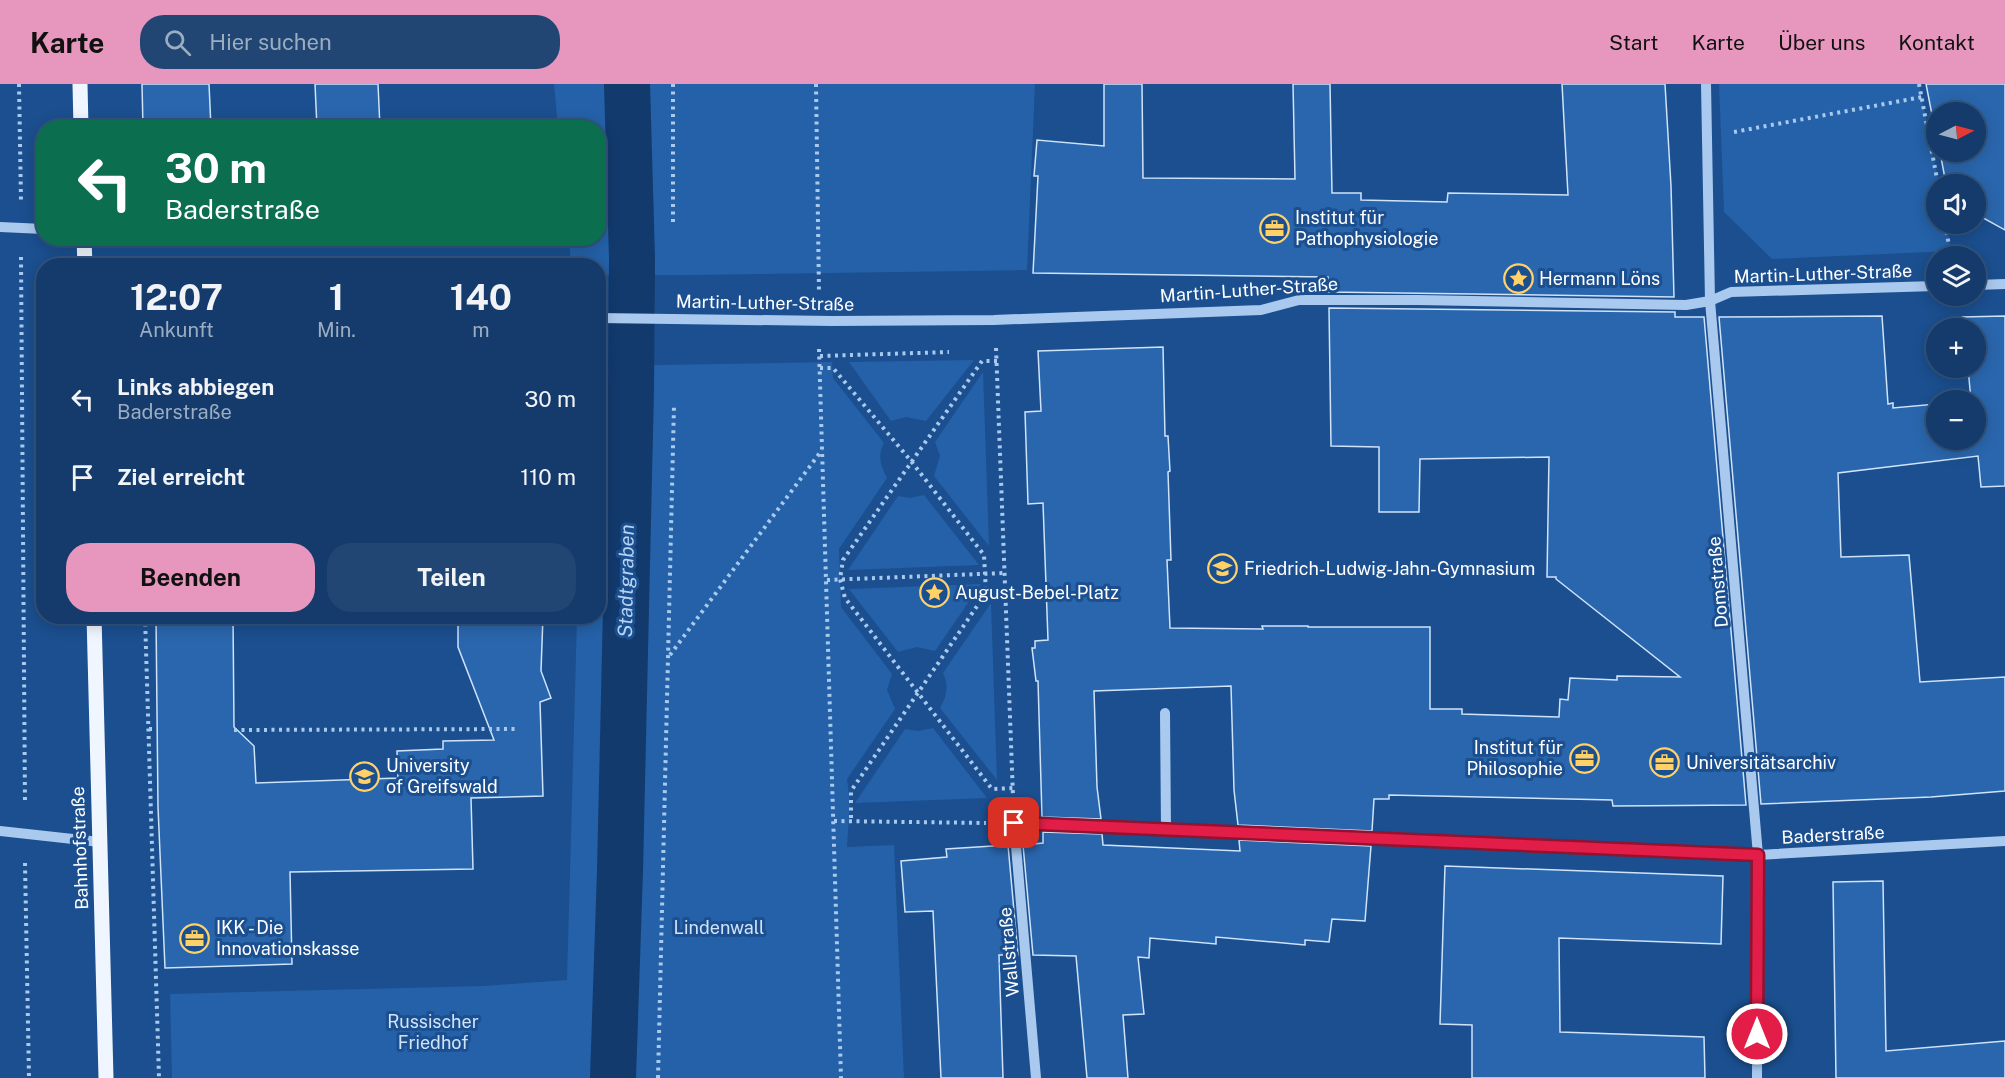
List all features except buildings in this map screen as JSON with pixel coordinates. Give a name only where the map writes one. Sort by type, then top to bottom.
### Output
[{"type":"main road","points":[[80,84],[81,120]]},
{"type":"main road","name":"Bahnhofstraße","points":[[94,624],[106,1078]]},
{"type":"street","name":"Domstraße","points":[[1706,84],[1710,301],[1758,855],[1757,1078]]},
{"type":"street","points":[[0,227],[36,229]]},
{"type":"street","points":[[1986,285],[2005,284]]},
{"type":"street","name":"Martin-Luther-Straße","points":[[606,318],[994,320],[1249,310],[1299,300],[1686,305],[1710,301],[1731,292],[1926,286]]},
{"type":"street","points":[[1165,713],[1166,829]]},
{"type":"street","name":"Baderstraße","points":[[1014,823],[1758,855],[2005,842]]},
{"type":"street","name":"Wallstraße","points":[[1014,823],[1036,1078]]},
{"type":"street","points":[[0,831],[100,842]]},
{"type":"path","points":[[19,84],[29,1078]]},
{"type":"path","points":[[673,84],[674,226]]},
{"type":"path","points":[[816,84],[822,450],[841,1078]]},
{"type":"path","points":[[1919,84],[1936,174]]},
{"type":"path","points":[[1708,136],[1922,97]]},
{"type":"path","points":[[834,821],[1014,823],[997,361],[996,345],[988,345]]},
{"type":"path","points":[[820,356],[955,352]]},
{"type":"path","points":[[997,361],[982,362],[843,560],[840,579],[845,598],[992,789],[1013,788]]},
{"type":"path","points":[[820,368],[833,368],[911,461],[984,555],[986,593],[850,791],[851,822]]},
{"type":"path","points":[[658,1078],[674,405]]},
{"type":"path","points":[[669,656],[822,450]]},
{"type":"path","points":[[827,580],[1005,573]]},
{"type":"path","points":[[145,624],[159,1078]]},
{"type":"path","points":[[149,729],[156,729]]},
{"type":"path","points":[[234,730],[515,729]]},
{"type":"green space","points":[[554,84],[1035,84],[1027,270],[606,275],[606,258],[570,258],[570,246],[606,246],[606,120],[557,120]]},
{"type":"green space","points":[[1719,84],[1919,84],[1926,119],[1926,162],[1935,162],[1937,174],[1926,174],[1926,234],[1948,234],[1950,246],[1926,246],[1926,252],[1772,259],[1724,212]]},
{"type":"green space","points":[[974,360],[926,421],[906,417],[891,421],[849,362]]},
{"type":"green space","name":"Lindenwall","points":[[832,362],[833,378],[884,443],[881,461],[887,478],[839,549],[841,607],[892,674],[887,690],[895,709],[847,779],[850,803],[847,847],[894,845],[904,1078],[172,1078],[170,994],[483,986],[567,980],[577,624],[606,624],[606,366]]},
{"type":"green space","points":[[983,372],[989,546],[934,476],[940,456],[935,442]]},
{"type":"green space","points":[[924,495],[979,565],[848,570],[898,496],[910,498]]},
{"type":"green space","points":[[981,584],[935,651],[917,647],[898,652],[849,589]]},
{"type":"green space","points":[[991,603],[997,780],[940,708],[946,691],[943,673]]},
{"type":"green space","points":[[933,728],[987,798],[855,803],[905,729],[918,731]]},
{"type":"waterway","name":"Stadtgraben","points":[[613,1078],[631,388],[632,259],[627,84]]},
{"type":"place","name":"Institut für Pathophysiologie","points":[[1274,228]]},
{"type":"place","name":"Hermann Löns","points":[[1518,279]]},
{"type":"place","name":"Friedrich-Ludwig-Jahn-Gymnasium","points":[[1223,569]]},
{"type":"place","name":"August-Bebel-Platz","points":[[934,593]]},
{"type":"place","name":"Institut für Philosophie","points":[[1584,758]]},
{"type":"place","name":"Universitätsarchiv","points":[[1665,763]]},
{"type":"place","name":"University of Greifswald","points":[[365,776]]},
{"type":"place","name":"IKK - Die Innovationskasse","points":[[195,938]]},
{"type":"route","points":[[1014,823],[1758,855],[1757,1034]]},
{"type":"park label","name":"Russischer Friedhof","points":[[433,1032]]}]
